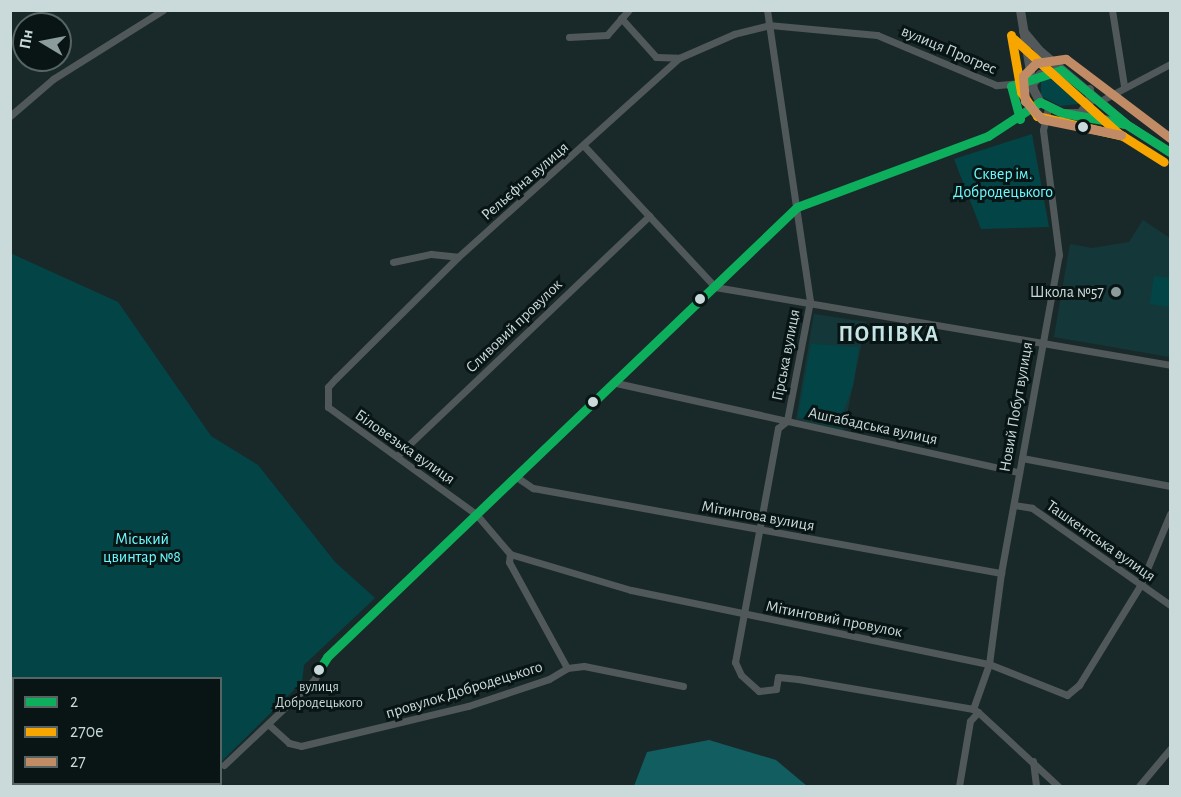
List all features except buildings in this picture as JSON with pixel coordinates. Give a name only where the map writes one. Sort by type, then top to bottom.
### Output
[{"type":"main road","points":[[1020,10],[1033,82],[1040,102],[1048,108],[1126,124]]},
{"type":"main road","points":[[1023,31],[1061,70],[1089,89],[1126,124],[1170,152]]},
{"type":"main road","points":[[1033,82],[1040,74],[1061,70]]},
{"type":"main road","points":[[1080,113],[1090,100],[1089,89]]},
{"type":"street","points":[[10,116],[53,79],[163,10]]},
{"type":"street","points":[[569,37],[607,35],[629,10]]},
{"type":"street","name":"Гірська вулиця","points":[[767,10],[810,301],[787,421],[778,428],[759,522],[762,531],[735,662],[741,675],[759,691],[776,689],[778,677],[975,711]]},
{"type":"street","points":[[1112,10],[1124,86]]},
{"type":"street","points":[[621,18],[656,57],[679,58]]},
{"type":"street","name":"Рельєфна вулиця","points":[[326,398],[336,378],[458,257],[585,147],[679,58],[734,34],[770,25]]},
{"type":"street","name":"вулиця Прогрес","points":[[770,25],[877,35],[996,84],[1011,86]]},
{"type":"street","points":[[1102,100],[1124,86],[1170,64]]},
{"type":"street","points":[[1020,119],[1011,86],[1033,82]]},
{"type":"street","points":[[224,765],[314,680],[327,657],[515,476],[616,383],[797,207],[934,158],[1020,119],[1040,102]]},
{"type":"street","name":"Новий Побут вулиця","points":[[958,786],[970,722],[989,664],[1001,573],[1044,343],[1059,245],[1042,130],[1048,108]]},
{"type":"street","points":[[585,147],[715,287],[810,301],[1170,365]]},
{"type":"street","name":"Сливовий провулок","points":[[398,455],[649,216]]},
{"type":"street","points":[[393,262],[431,254],[458,257]]},
{"type":"street","name":"Ашгабадська вулиця","points":[[616,383],[1019,472]]},
{"type":"street","name":"Біловезька вулиця","points":[[326,398],[338,417],[398,455],[476,514],[510,554]]},
{"type":"street","points":[[1022,458],[1170,486]]},
{"type":"street","name":"Мітингова вулиця","points":[[515,476],[533,488],[1001,573]]},
{"type":"street","name":"Ташкентська вулиця","points":[[1014,505],[1032,508],[1170,605]]},
{"type":"street","points":[[1140,586],[1170,514]]},
{"type":"street","points":[[510,554],[509,562],[567,668],[584,666],[683,686]]},
{"type":"street","name":"Мітинговий провулок","points":[[510,554],[746,615],[989,664],[1057,693],[1073,692],[1140,586]]},
{"type":"street","name":"провулок Добродецького","points":[[268,724],[289,743],[301,746],[468,706],[549,679],[567,668]]},
{"type":"street","points":[[975,711],[1032,759],[1058,786]]},
{"type":"street","points":[[1139,786],[1170,749]]},
{"type":"street","points":[[1032,759],[1036,786]]},
{"type":"shaded area","name":"Школа №57","points":[[1143,220],[1170,238],[1170,357],[1054,337],[1070,244],[1092,248],[1129,242]]},
{"type":"shaded area","points":[[814,314],[866,322],[843,433],[796,419]]},
{"type":"shaded area","points":[[709,740],[776,760],[807,786],[634,786],[647,752]]},
{"type":"green space","points":[[1056,76],[1078,92],[1078,104],[1060,106],[1041,96],[1041,80]]},
{"type":"green space","name":"Сквер ім. Добродецького","points":[[1032,134],[1049,227],[981,229],[954,159]]},
{"type":"green space","name":"Міський цвинтар №8","points":[[10,253],[118,302],[211,436],[258,465],[335,562],[375,598],[304,665],[302,682],[222,761],[222,677],[12,677],[12,785],[195,785],[11,786]]},
{"type":"green space","points":[[1154,276],[1170,278],[1170,307],[1150,304]]},
{"type":"green space","points":[[811,344],[859,347],[853,386],[837,427],[798,417]]},
{"type":"transit line","name":"270е","points":[[1011,35],[1021,92],[1037,116],[1123,136]]},
{"type":"transit line","name":"270е","points":[[1014,39],[1118,133],[1164,162]]},
{"type":"transit line","name":"27","points":[[1121,135],[1042,119],[1025,101],[1023,76],[1036,63],[1066,59],[1170,138]]},
{"type":"transit line","name":"2","points":[[1020,119],[1011,86],[1061,70],[1125,123]]},
{"type":"transit line","name":"2","points":[[319,670],[327,657],[797,207],[988,136],[1040,102],[1063,113],[1126,124],[1170,152]]},
{"type":"place","name":"Школа №57","points":[[1116,292]]},
{"type":"place","name":"вулиця Добродецького","points":[[319,670]]},
{"type":"district","name":"ПОПІВКА","points":[[889,335]]}]
